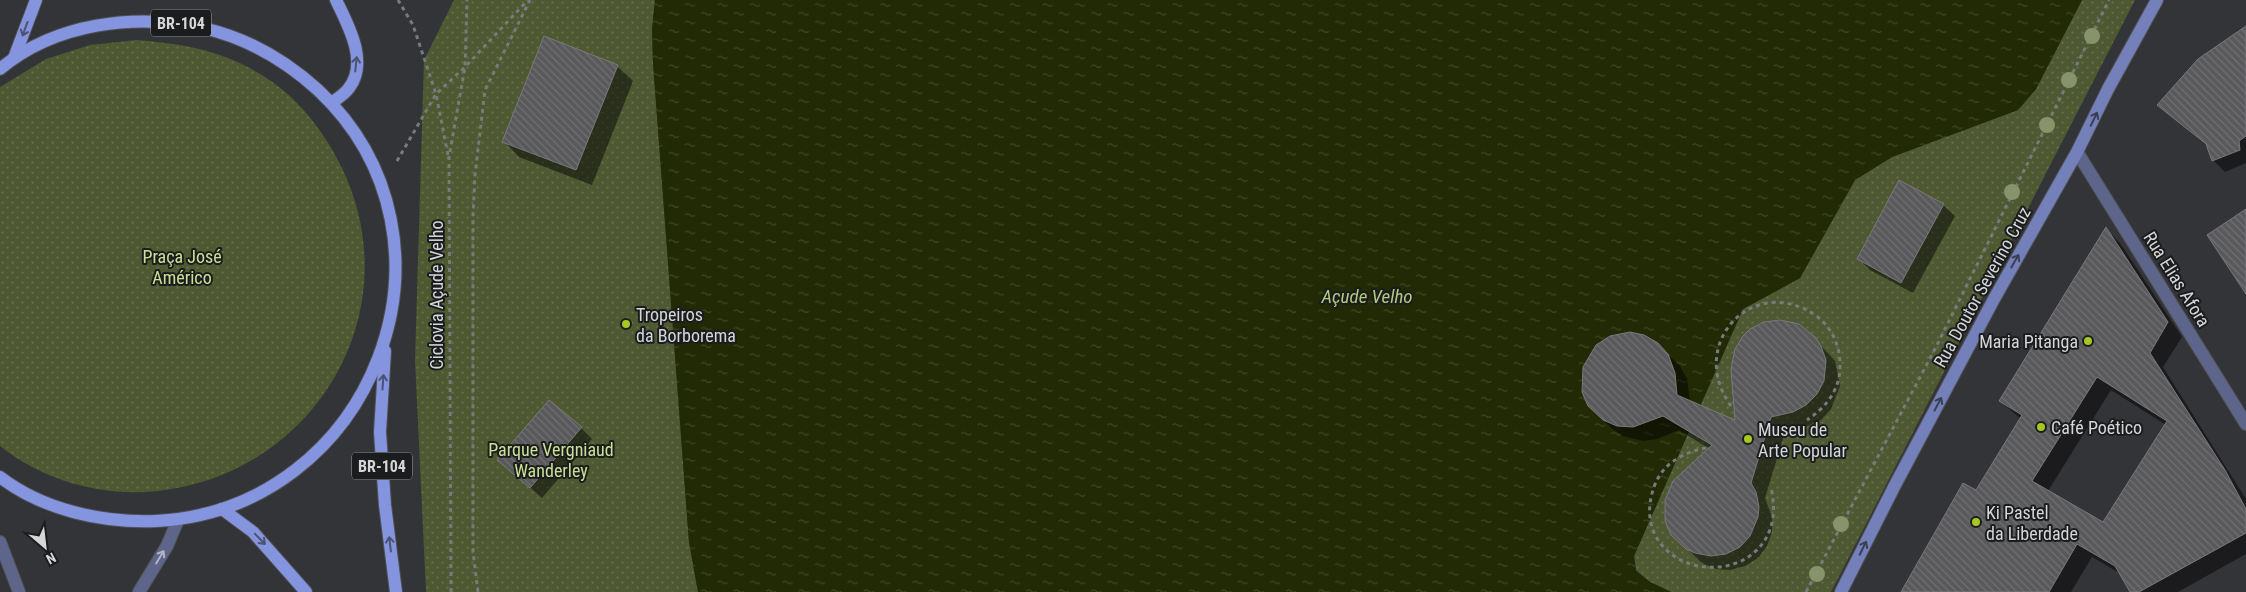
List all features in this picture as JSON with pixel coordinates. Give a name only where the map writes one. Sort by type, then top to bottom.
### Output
[{"type":"main road","points":[[14,58],[36,0]]},
{"type":"main road","points":[[332,103],[350,88],[356,69],[357,51],[336,0]]},
{"type":"main road","name":"Rua Doutor Severino Cruz","points":[[1841,592],[1894,486],[1994,298],[2077,152],[2108,89],[2157,0]]},
{"type":"main road","name":"BR-104","points":[[0,69],[14,58],[53,38],[95,26],[138,21],[182,23],[223,33],[264,50],[300,74],[332,103],[360,141],[380,183],[394,243],[395,287],[386,339],[380,432],[385,505],[396,592]]},
{"type":"main road","name":"BR-104","points":[[0,477],[46,503],[89,516],[133,522],[178,520],[222,509],[267,490],[307,461],[341,426],[368,384],[386,339]]},
{"type":"main road","points":[[222,509],[253,532],[306,592]]},
{"type":"street","name":"Rua Elias Afora","points":[[2077,152],[2246,424]]},
{"type":"street","points":[[139,592],[167,546],[178,520]]},
{"type":"street","points":[[0,542],[19,592]]},
{"type":"path","points":[[398,0],[413,25],[436,94],[449,157]]},
{"type":"path","name":"Ciclovia Açude Velho","points":[[451,592],[449,157],[465,67],[466,0]]},
{"type":"path","points":[[380,183],[399,159],[436,94],[530,0]]},
{"type":"path","points":[[478,592],[472,552],[473,216],[475,175],[484,90],[530,0]]},
{"type":"path","points":[[1806,592],[1936,347],[2109,0]]},
{"type":"path","points":[[1730,406],[1721,390],[1715,372],[1716,354],[1722,336],[1733,321],[1748,310],[1766,304],[1784,303],[1803,307],[1818,317],[1831,331],[1838,348],[1840,366],[1834,394],[1822,409],[1807,420]]},
{"type":"path","points":[[1706,448],[1687,453],[1672,462],[1659,477],[1652,494],[1649,523],[1662,547],[1675,560],[1691,568],[1719,572],[1737,566],[1754,556],[1765,542],[1773,525],[1775,506],[1771,488]]},
{"type":"green space","name":"Parque Vergniaud Wanderley","points":[[454,0],[655,0],[652,29],[653,63],[689,542],[698,592],[426,592],[415,360],[424,60]]},
{"type":"green space","points":[[2082,0],[2135,0],[1831,592],[1671,592],[1650,582],[1636,570],[1634,556],[1743,309],[1800,278],[1855,180],[1892,157],[2018,110],[2036,89]]},
{"type":"green space","name":"Praça José Américo","points":[[137,40],[189,47],[221,55],[252,69],[268,79],[280,87],[301,107],[320,130],[342,168],[360,223],[364,277],[356,329],[335,377],[303,419],[263,454],[214,478],[158,491],[137,492],[95,489],[74,484],[35,469],[0,446],[0,87],[46,59],[90,45]]},
{"type":"water","name":"Açude Velho","points":[[655,0],[2082,0],[2036,89],[2018,110],[1892,157],[1855,180],[1800,278],[1743,309],[1634,556],[1636,571],[1650,582],[1671,592],[698,592],[689,542],[653,63],[652,29]]},
{"type":"building","points":[[2246,26],[2246,136],[2239,141],[2240,150],[2212,161],[2206,144],[2157,105],[2198,59]]},
{"type":"building","points":[[544,36],[618,65],[576,170],[502,142]]},
{"type":"building","points":[[1899,180],[1944,204],[1901,283],[1857,259]]},
{"type":"building","points":[[2246,209],[2246,294],[2207,235]]},
{"type":"building","points":[[2106,227],[2168,322],[2150,353],[2225,470],[2246,509],[2246,533],[2139,592],[2130,592],[2115,566],[2077,544],[2049,592],[1901,592],[1963,483],[1976,490],[2022,415],[1999,401]],"holes":[[[2097,377],[2167,421],[2103,522],[2032,481]]]},
{"type":"building","points":[[1780,320],[1799,324],[1815,337],[1821,346],[1826,360],[1824,381],[1817,394],[1806,405],[1793,412],[1771,417],[1751,483],[1756,492],[1759,507],[1758,517],[1750,536],[1740,547],[1726,554],[1711,556],[1695,553],[1686,549],[1671,535],[1665,521],[1665,500],[1673,481],[1712,445],[1663,416],[1633,427],[1617,426],[1603,420],[1588,406],[1582,392],[1583,367],[1596,345],[1610,336],[1630,332],[1644,335],[1658,343],[1668,354],[1675,373],[1677,395],[1735,420],[1731,369],[1735,349],[1750,329],[1764,322]]},
{"type":"building","points":[[549,400],[582,427],[530,488],[497,460]]},
{"type":"place","name":"Tropeiros da Borborema","points":[[626,324]]},
{"type":"place","name":"Maria Pitanga","points":[[2088,341]]},
{"type":"place","name":"Café Poético","points":[[2041,427]]},
{"type":"place","name":"Museu de Arte Popular","points":[[1748,439]]},
{"type":"place","name":"Ki Pastel da Liberdade","points":[[1976,522]]}]
